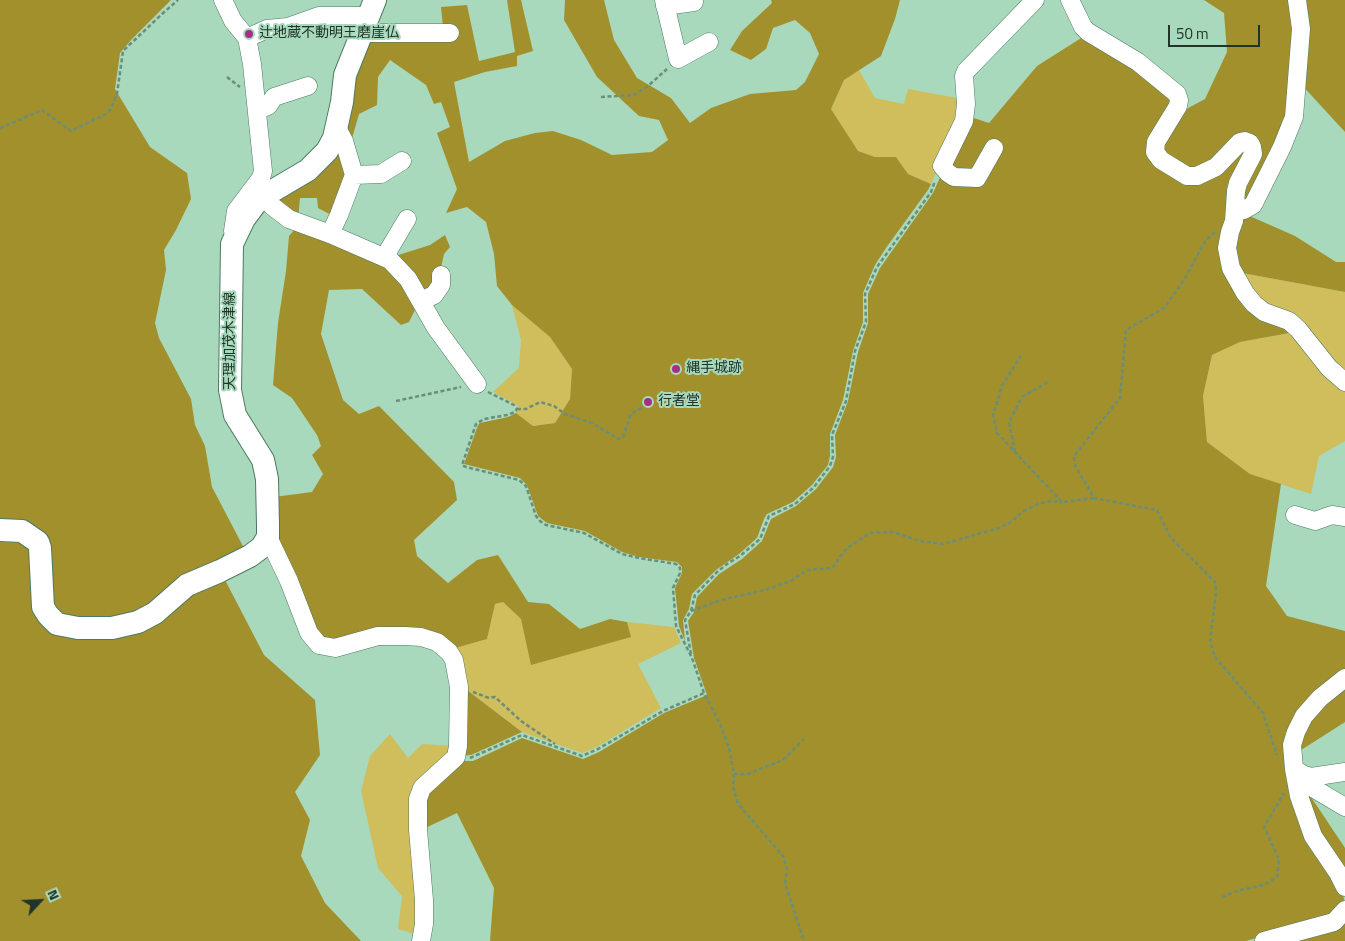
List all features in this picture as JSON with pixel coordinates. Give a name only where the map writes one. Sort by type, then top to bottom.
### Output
[{"type":"main road","name":"天理加茂木津線","points":[[268,537],[266,478],[263,460],[234,415],[230,390],[232,244],[244,219],[256,203],[318,162],[334,138],[342,102],[345,75],[369,16]]},
{"type":"main road","points":[[0,530],[22,531],[38,542],[40,548],[43,607],[57,624],[78,628],[112,628],[138,622],[155,612],[187,585],[250,556],[262,547],[268,537]]},
{"type":"street","points":[[223,0],[233,21],[247,38],[263,171],[261,178],[236,212],[232,244]]},
{"type":"street","points":[[994,148],[977,178],[954,178],[942,166],[964,121],[966,104],[964,76],[966,72],[1035,0]]},
{"type":"street","points":[[1070,0],[1083,27],[1088,32],[1138,62],[1177,94],[1178,106],[1170,122],[1156,142],[1155,152],[1161,160],[1187,176],[1197,176],[1216,167],[1240,142],[1250,143],[1252,154],[1238,182],[1234,203],[1234,221],[1230,232],[1228,255],[1234,274],[1254,304],[1264,312],[1289,321],[1298,329],[1329,368],[1345,382]]},
{"type":"street","points":[[1235,211],[1244,210],[1253,205],[1282,147],[1294,117],[1301,29],[1297,0]]},
{"type":"street","points":[[694,2],[664,3],[678,60],[709,42]]},
{"type":"street","points":[[247,38],[267,29],[288,27],[319,16],[369,16],[450,33]]},
{"type":"street","points":[[257,110],[268,106],[274,97],[308,86]]},
{"type":"street","points":[[330,234],[352,184],[354,175],[344,141],[336,126]]},
{"type":"street","points":[[354,175],[381,174],[402,161]]},
{"type":"street","points":[[264,196],[272,206],[289,219],[385,256],[402,271],[436,328],[477,384]]},
{"type":"street","points":[[385,256],[407,219]]},
{"type":"street","points":[[421,301],[434,295],[441,285],[442,275]]},
{"type":"street","points":[[1295,515],[1315,521],[1332,515],[1345,517]]},
{"type":"street","points":[[268,537],[288,581],[308,633],[315,642],[329,648],[378,636],[421,637],[436,642],[449,652],[454,660],[459,687],[458,746],[456,757],[422,788],[418,799],[418,830],[424,900],[424,924],[420,941]]},
{"type":"street","points":[[1345,678],[1320,698],[1304,716],[1292,745],[1292,768],[1299,796],[1313,836],[1338,873],[1345,887]]},
{"type":"street","points":[[1292,768],[1311,777],[1345,772]]},
{"type":"street","points":[[1292,768],[1314,788],[1345,807]]},
{"type":"street","points":[[1264,941],[1334,922],[1345,910]]},
{"type":"path","points":[[0,128],[42,110],[71,131],[106,114],[110,110],[117,94],[123,52],[178,0]]},
{"type":"path","points":[[601,97],[634,94],[648,86],[678,60]]},
{"type":"path","points":[[804,941],[785,883],[787,869],[783,856],[738,804],[733,788],[734,774],[729,748],[720,724],[704,693],[692,658],[687,640],[686,620],[695,595],[702,587],[727,564],[760,539],[769,516],[795,504],[814,487],[830,466],[833,456],[832,434],[846,401],[856,351],[866,322],[865,294],[877,267],[931,192],[942,166]]},
{"type":"path","points":[[1094,498],[1075,465],[1074,456],[1120,398],[1126,330],[1164,308],[1184,280],[1206,240],[1235,211]]},
{"type":"path","points":[[1021,355],[1002,386],[993,414],[997,433],[1062,502]]},
{"type":"path","points":[[1016,454],[1010,422],[1022,397],[1048,382]]},
{"type":"path","points":[[396,401],[477,384],[481,389],[514,405],[517,409]]},
{"type":"path","points":[[646,405],[631,414],[623,437],[618,439],[592,423],[566,414],[554,406],[540,402],[526,409],[517,409],[515,412],[507,415],[484,419],[476,424],[462,465],[519,480],[526,486],[536,516],[546,525],[584,533],[622,554],[676,564],[680,568],[680,573],[673,588],[676,626],[692,658]]},
{"type":"path","points":[[691,610],[791,581],[807,570],[832,568],[847,548],[870,533],[893,532],[920,541],[943,544],[999,528],[1011,522],[1022,512],[1038,504],[1051,501],[1062,502],[1094,498],[1157,510],[1171,538],[1215,582],[1216,592],[1210,642],[1216,657],[1263,712],[1292,768]]},
{"type":"path","points":[[459,687],[489,698],[495,697],[521,722],[558,746],[582,756],[663,711],[704,693]]},
{"type":"path","points":[[456,757],[472,758],[522,735],[558,746]]},
{"type":"path","points":[[734,774],[748,774],[784,760],[806,738]]},
{"type":"path","points":[[1222,897],[1240,890],[1264,885],[1276,877],[1279,859],[1264,827],[1288,788],[1299,796]]},
{"type":"shaded area","points":[[0,0],[171,0],[120,53],[115,89],[150,147],[187,173],[191,199],[164,250],[166,270],[155,323],[159,338],[191,399],[195,425],[205,446],[212,487],[245,550],[136,615],[79,620],[54,611],[48,546],[0,520]]},
{"type":"shaded area","points":[[507,0],[521,0],[533,51],[517,56],[517,66],[485,72],[454,82],[469,162],[505,141],[535,133],[553,131],[581,140],[612,155],[652,152],[668,140],[659,120],[639,116],[597,77],[564,20],[565,0],[604,0],[614,40],[637,78],[671,98],[690,123],[711,108],[750,94],[796,90],[805,82],[819,54],[810,33],[795,20],[773,28],[766,49],[751,60],[730,50],[742,31],[772,3],[771,0],[900,0],[881,56],[844,80],[831,109],[858,151],[875,157],[896,157],[908,174],[931,184],[875,265],[863,293],[863,322],[853,351],[843,400],[830,434],[828,465],[812,485],[793,502],[767,514],[757,538],[739,554],[716,570],[692,594],[689,609],[683,620],[685,641],[679,626],[675,588],[682,573],[682,567],[677,562],[639,557],[622,552],[585,531],[547,523],[538,516],[527,485],[520,478],[464,464],[480,423],[508,417],[516,413],[533,426],[555,423],[570,399],[572,369],[550,337],[512,305],[497,286],[494,254],[486,222],[467,207],[446,213],[457,189],[437,133],[450,127],[441,102],[434,104],[426,85],[390,60],[378,77],[377,105],[359,114],[349,149],[346,140],[349,104],[364,40],[444,37],[441,7],[467,5],[479,61],[515,52]]},
{"type":"shaded area","points":[[1204,0],[1292,0],[1295,19],[1290,116],[1250,202],[1239,203],[1256,145],[1219,157],[1196,171],[1163,156],[1160,144],[1179,113],[1205,99],[1227,52],[1224,13]]},
{"type":"shaded area","points":[[1300,0],[1345,0],[1345,132],[1300,83]]},
{"type":"shaded area","points":[[1086,35],[1174,96],[1152,141],[1186,179],[1247,146],[1231,275],[1295,332],[1240,342],[1212,355],[1203,396],[1207,442],[1250,474],[1281,484],[1266,586],[1287,616],[1345,631],[1345,671],[1288,745],[1343,894],[1342,907],[1331,917],[1246,941],[490,941],[494,888],[457,813],[421,830],[422,800],[458,761],[473,761],[522,738],[583,759],[599,752],[664,713],[707,695],[694,658],[688,621],[694,612],[697,597],[719,574],[742,559],[762,541],[771,519],[796,506],[816,489],[833,467],[836,457],[835,435],[848,401],[858,352],[868,323],[868,294],[880,268],[933,193],[968,116],[989,123],[1037,66]]},
{"type":"shaded area","points":[[859,70],[875,98],[904,104],[908,89],[963,99],[940,165],[931,184],[908,174],[896,157],[875,157],[858,151],[831,109],[844,80]]},
{"type":"shaded area","points":[[339,142],[349,168],[335,217],[318,208],[317,198],[300,198],[298,220],[291,217],[276,197]]},
{"type":"shaded area","points":[[1245,214],[1295,236],[1336,262],[1345,262],[1345,292],[1237,272],[1233,261],[1240,220]]},
{"type":"shaded area","points":[[298,226],[383,259],[419,302],[409,322],[401,325],[362,289],[329,290],[321,334],[343,400],[359,414],[379,406],[454,482],[457,500],[414,540],[417,556],[448,583],[477,560],[498,555],[528,602],[549,604],[580,629],[610,619],[627,622],[631,637],[531,665],[521,619],[503,602],[495,604],[487,639],[452,649],[438,639],[321,642],[276,541],[274,497],[312,492],[323,474],[312,455],[321,446],[317,435],[292,398],[273,385],[278,323],[289,236]]},
{"type":"shaded area","points":[[445,235],[450,247],[444,254],[439,277],[422,296],[392,257],[430,245]]},
{"type":"shaded area","points":[[1237,272],[1345,292],[1345,377],[1266,309]]},
{"type":"shaded area","points":[[512,305],[550,337],[572,369],[570,399],[555,423],[533,426],[516,413],[519,409],[517,405],[493,392],[519,368],[521,340]]},
{"type":"shaded area","points":[[1295,332],[1345,387],[1345,441],[1319,456],[1311,494],[1250,474],[1207,442],[1203,396],[1212,355],[1240,342]]},
{"type":"shaded area","points":[[0,542],[31,543],[53,630],[172,605],[223,576],[264,655],[315,700],[320,755],[295,792],[310,820],[301,856],[325,903],[361,941],[0,941]]},
{"type":"shaded area","points":[[503,602],[521,619],[631,637],[627,622],[674,627],[681,643],[638,664],[661,708],[597,747],[582,753],[522,732],[463,687],[452,649],[487,639],[495,604]]},
{"type":"shaded area","points":[[1345,684],[1345,722],[1298,752],[1308,719]]},
{"type":"shaded area","points":[[463,687],[522,732],[471,755],[460,756]]},
{"type":"shaded area","points":[[390,734],[408,758],[422,744],[455,746],[427,777],[418,935],[398,929],[402,896],[378,868],[361,791],[370,756]]},
{"type":"shaded area","points":[[1301,782],[1345,848],[1345,877],[1317,834]]},
{"type":"shaded area","points":[[1345,918],[1345,941],[1282,941]]},
{"type":"place","name":"辻地蔵不動明王磨崖仏","points":[[249,34]]},
{"type":"place","name":"縄手城跡","points":[[676,369]]},
{"type":"place","name":"行者堂","points":[[648,402]]}]
